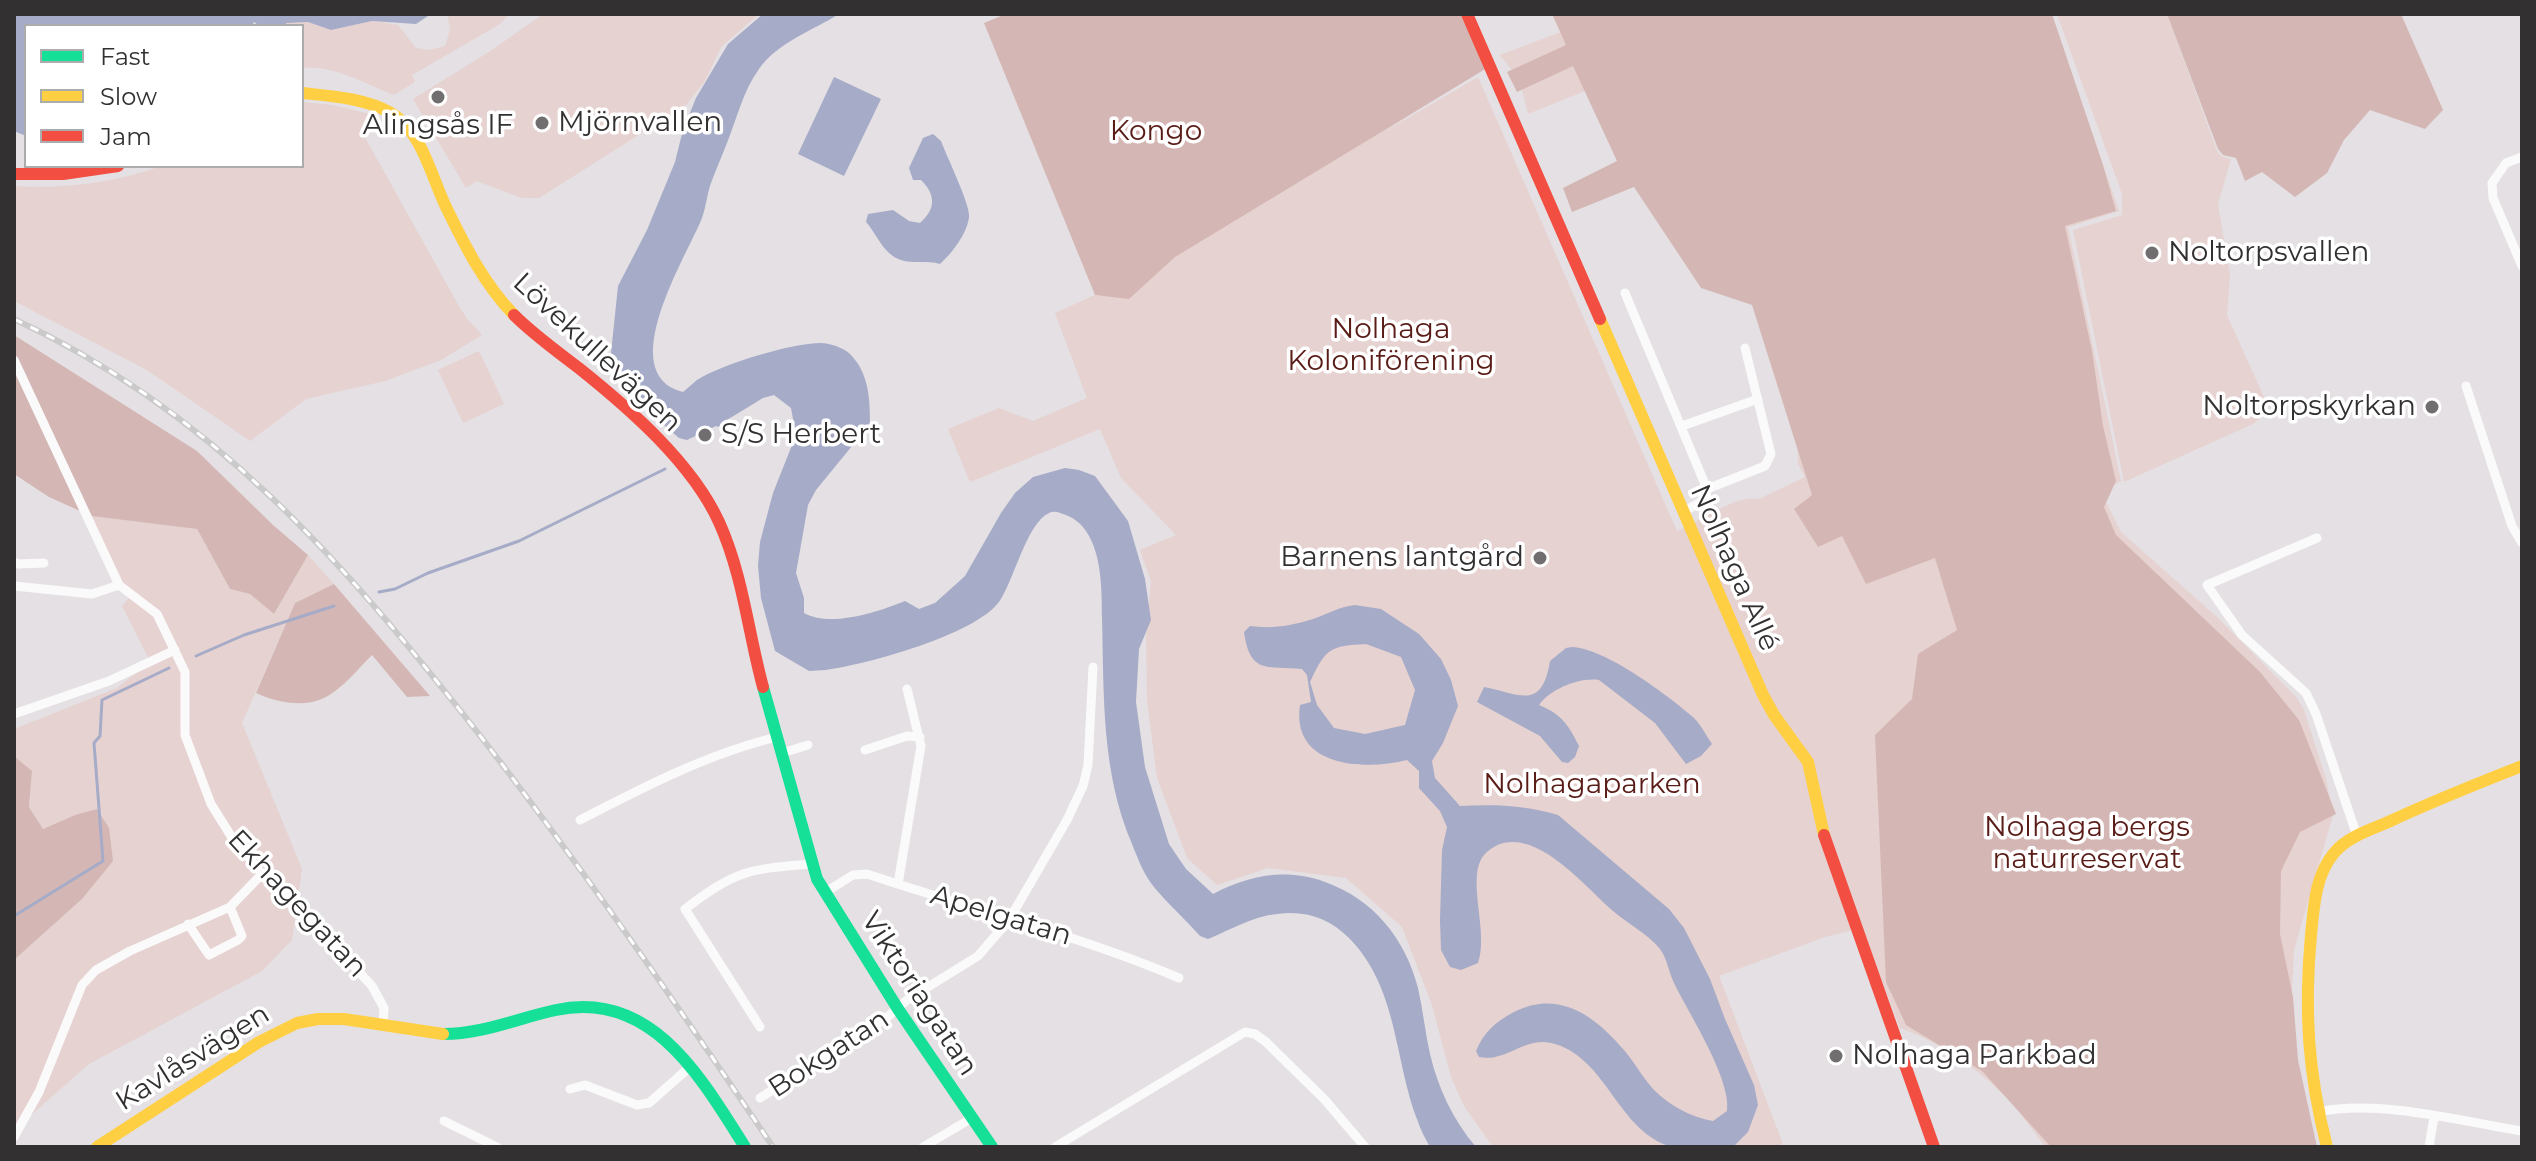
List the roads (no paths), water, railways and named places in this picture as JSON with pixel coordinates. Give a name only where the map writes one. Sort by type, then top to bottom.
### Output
[{"type":"street","name":"Nolhaga Allé","points":[[1467,14],[1763,695],[1808,762],[1822,829],[1835,871],[1934,1147]]},
{"type":"street","name":"Lövekullevägen","points":[[304,93],[373,105],[402,121],[422,150],[445,205],[494,294],[521,322],[615,397],[692,477],[719,522],[732,556],[812,864]]},
{"type":"street","points":[[2522,157],[2506,163],[2492,183],[2493,198],[2519,249],[2522,266]]},
{"type":"street","points":[[14,174],[63,174],[104,168]]},
{"type":"street","points":[[1625,293],[1707,489],[1706,499],[1683,512]]},
{"type":"street","points":[[1707,489],[1765,466],[1771,454],[1745,348]]},
{"type":"street","points":[[14,360],[119,585],[92,594],[14,586]]},
{"type":"street","points":[[2466,386],[2506,510],[2522,543]]},
{"type":"street","points":[[1682,426],[1758,399]]},
{"type":"street","points":[[2317,538],[2207,585],[2242,635],[2306,693],[2357,836]]},
{"type":"street","points":[[14,562],[44,563]]},
{"type":"street","name":"Ekhagegatan","points":[[119,585],[157,614],[185,672],[185,735],[211,804],[231,836],[262,874],[316,925],[372,986],[384,1008],[383,1024]]},
{"type":"street","points":[[14,714],[109,681],[175,650]]},
{"type":"street","name":"Bokgatan","points":[[760,1098],[978,956],[1009,920],[1067,820],[1083,786],[1088,765],[1093,667]]},
{"type":"street","points":[[898,884],[921,746],[907,689]]},
{"type":"street","points":[[865,750],[907,736],[920,737]]},
{"type":"street","points":[[580,820],[647,784],[716,755],[777,737]]},
{"type":"street","points":[[782,753],[808,745]]},
{"type":"street","points":[[2327,1147],[2308,1046],[2306,1003],[2315,899],[2321,874],[2344,843],[2357,836],[2447,795],[2522,766]]},
{"type":"street","points":[[760,1027],[685,909],[743,872],[770,866],[812,864]]},
{"type":"street","name":"Viktoriagatan","points":[[812,864],[824,893],[992,1147]]},
{"type":"street","points":[[14,1137],[39,1092],[82,985],[96,970],[188,924],[230,907],[262,874]]},
{"type":"street","name":"Apelgatan","points":[[824,893],[853,875],[867,874],[1091,943],[1179,978]]},
{"type":"street","points":[[188,924],[205,952],[214,954],[242,936],[230,907]]},
{"type":"street","name":"Kavlåsvägen","points":[[97,1147],[287,1027],[326,1018],[456,1034],[483,1032],[545,1012],[601,1008],[650,1026],[673,1045],[691,1066]]},
{"type":"street","points":[[1055,1147],[1242,1033],[1255,1034],[1266,1042],[1325,1100],[1365,1147]]},
{"type":"street","points":[[570,1089],[585,1085],[637,1105],[649,1103],[691,1066],[742,1146]]},
{"type":"street","points":[[2318,1112],[2350,1107],[2522,1131]]},
{"type":"street","points":[[2429,1147],[2434,1117]]},
{"type":"street","points":[[923,1147],[972,1118]]},
{"type":"street","points":[[444,1121],[497,1147]]},
{"type":"water","points":[[14,14],[431,14],[416,24],[372,21],[331,30],[308,22],[24,24],[24,135],[14,131]]},
{"type":"water","points":[[763,14],[839,14],[776,51],[759,69],[749,86],[711,183],[702,218],[661,312],[654,339],[654,362],[663,381],[683,392],[697,380],[723,367],[776,350],[808,344],[825,343],[841,348],[861,369],[869,396],[870,424],[816,490],[808,505],[796,573],[804,598],[804,613],[840,619],[868,614],[905,601],[919,609],[935,603],[965,576],[1001,513],[1015,493],[1033,477],[1065,468],[1095,476],[1128,521],[1145,579],[1151,620],[1139,649],[1136,702],[1145,767],[1169,844],[1186,869],[1213,894],[1254,878],[1296,875],[1342,889],[1372,910],[1396,937],[1405,953],[1418,988],[1437,1079],[1453,1115],[1476,1147],[1430,1147],[1409,1096],[1393,1024],[1377,979],[1365,958],[1341,931],[1316,917],[1287,913],[1259,917],[1208,939],[1200,936],[1147,877],[1122,816],[1109,761],[1100,574],[1093,545],[1078,522],[1055,512],[1041,519],[1027,540],[999,602],[967,626],[944,636],[893,655],[826,670],[809,671],[775,651],[761,598],[758,566],[760,542],[773,493],[796,435],[791,408],[774,395],[763,398],[719,427],[687,440],[679,438],[629,395],[615,371],[611,353],[618,286],[647,230],[675,162],[696,98],[728,44]]},
{"type":"water","points":[[834,77],[881,99],[844,176],[798,154]]},
{"type":"water","points":[[933,134],[941,141],[969,211],[958,243],[940,264],[895,257],[885,249],[866,222],[868,214],[893,210],[909,221],[920,223],[925,218],[931,207],[931,197],[921,180],[913,180],[909,168],[923,138]]},
{"type":"water","points":[[1355,605],[1381,609],[1419,634],[1441,659],[1458,706],[1432,761],[1435,778],[1460,806],[1509,806],[1558,815],[1669,909],[1684,928],[1710,979],[1754,1085],[1758,1105],[1748,1132],[1733,1147],[1680,1148],[1666,1145],[1650,1136],[1636,1125],[1590,1067],[1561,1046],[1538,1042],[1500,1056],[1479,1057],[1476,1051],[1483,1038],[1507,1016],[1530,1006],[1546,1003],[1561,1005],[1601,1026],[1624,1050],[1654,1090],[1674,1106],[1713,1121],[1727,1111],[1727,1098],[1716,1065],[1660,949],[1572,872],[1538,849],[1520,843],[1503,843],[1487,852],[1480,861],[1477,873],[1481,935],[1478,963],[1461,970],[1450,967],[1441,950],[1440,920],[1442,850],[1447,827],[1440,811],[1419,788],[1419,771],[1407,760],[1351,764],[1318,753],[1307,741],[1300,726],[1300,705],[1311,702],[1307,675],[1302,669],[1262,665],[1255,661],[1247,646],[1244,632],[1250,626],[1289,625]],"holes":[[[1366,644],[1401,657],[1415,690],[1405,725],[1365,734],[1334,728],[1317,705],[1310,682],[1325,656],[1337,648]]]},
{"type":"water","points":[[1572,647],[1601,655],[1653,686],[1694,718],[1712,744],[1701,756],[1686,764],[1655,723],[1599,680],[1583,680],[1558,689],[1539,705],[1563,721],[1579,746],[1575,757],[1568,763],[1562,762],[1540,736],[1477,702],[1484,687],[1519,695],[1535,693],[1546,677],[1550,661]]},
{"type":"waterway","points":[[379,592],[395,589],[428,573],[519,541],[665,469]]},
{"type":"waterway","points":[[196,656],[244,635],[334,606]]},
{"type":"waterway","points":[[14,916],[103,861],[94,743],[100,736],[102,700],[169,668]]},
{"type":"railway","points":[[14,319],[86,357],[153,399],[214,446],[271,497],[325,552],[428,670],[517,783],[629,937],[773,1147]]},
{"type":"place","name":"Alingsås IF","points":[[438,97]]},
{"type":"place","name":"Mjörnvallen","points":[[542,123]]},
{"type":"place","name":"Noltorpsvallen","points":[[2152,253]]},
{"type":"place","name":"Noltorpskyrkan","points":[[2432,407]]},
{"type":"place","name":"S/S Herbert","points":[[705,435]]},
{"type":"place","name":"Barnens lantgård","points":[[1540,558]]},
{"type":"place","name":"Nolhaga Parkbad","points":[[1836,1056]]},
{"type":"park label","name":"Kongo","points":[[1156,132]]},
{"type":"park label","name":"Nolhaga Koloniförening","points":[[1391,346]]},
{"type":"park label","name":"Nolhagaparken","points":[[1592,785]]},
{"type":"park label","name":"Nolhaga bergs naturreservat","points":[[2087,844]]}]
